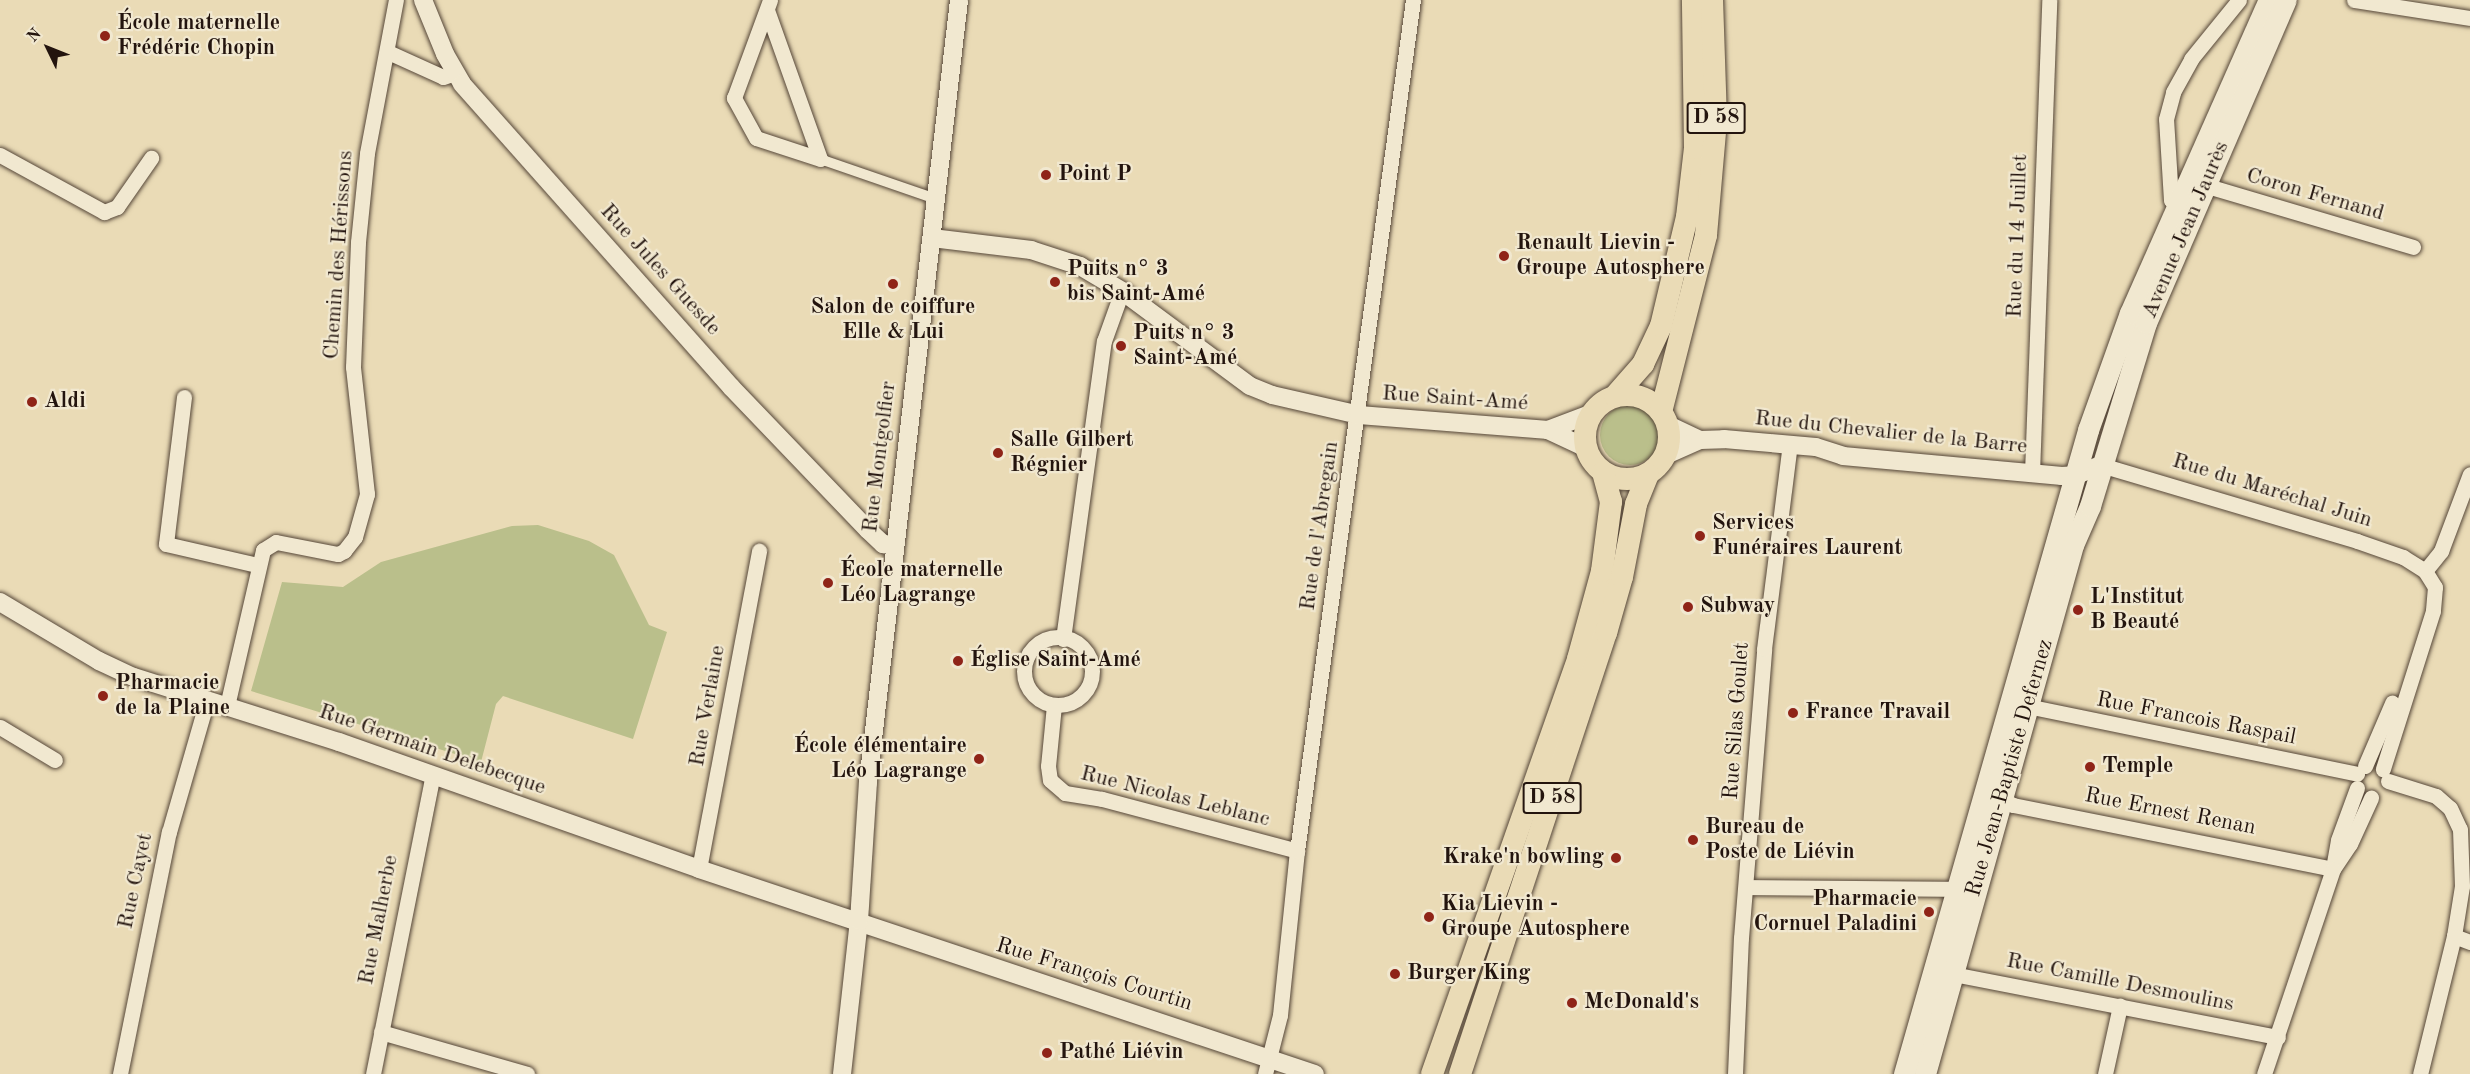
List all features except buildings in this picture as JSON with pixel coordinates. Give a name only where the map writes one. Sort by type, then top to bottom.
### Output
[{"type":"main road","name":"D 58","points":[[1616,396],[1648,356],[1661,326],[1688,218],[1695,148],[1693,0]]},
{"type":"main road","name":"D 58","points":[[1665,418],[1706,235],[1716,120],[1712,0]]},
{"type":"main road","name":"Avenue Jean Jaurès","points":[[2077,475],[2108,372],[2177,204],[2269,0]]},
{"type":"main road","name":"Avenue Jean Jaurès","points":[[2101,465],[2146,323],[2204,184],[2286,0]]},
{"type":"main road","points":[[1616,396],[1644,398],[1665,418],[1666,455],[1648,474],[1630,479],[1603,472],[1586,448],[1586,429],[1593,413],[1616,396]]},
{"type":"main road","name":"Rue Jean-Baptiste Defernez","points":[[1904,1074],[2000,798],[2101,465]]},
{"type":"main road","name":"D 58","points":[[1455,1063],[1578,659],[1602,571],[1611,502],[1603,472]]},
{"type":"main road","name":"D 58","points":[[1431,1074],[1455,1063],[1606,633],[1636,504],[1648,474]]},
{"type":"main road","name":"Rue Jean-Baptiste Defernez","points":[[1925,1074],[1953,974],[1967,889],[2077,475]]},
{"type":"street","name":"Chemin des Hérissons","points":[[256,565],[262,550],[276,542],[338,554],[344,551],[355,537],[368,494],[366,459],[353,367],[358,242],[367,153],[388,52],[396,0]]},
{"type":"street","name":"Rue Jules Guesde","points":[[423,0],[455,73],[731,387],[868,530],[883,544],[894,545]]},
{"type":"street","name":"Rue Montgolfier","points":[[842,1074],[859,921],[868,782],[959,0]]},
{"type":"street","name":"Rue de l'Abregain","points":[[1268,1066],[1280,1015],[1297,851],[1359,415],[1413,0]]},
{"type":"street","name":"Rue du 14 Juillet","points":[[2032,473],[2049,0]]},
{"type":"street","name":"Avenue Jean Jaurès","points":[[2177,204],[2171,200],[2166,119],[2173,92],[2191,59],[2239,0]]},
{"type":"street","points":[[2354,0],[2470,18]]},
{"type":"street","points":[[769,5],[820,159]]},
{"type":"street","points":[[769,5],[734,98],[756,138],[936,199]]},
{"type":"street","points":[[388,52],[442,76],[455,73]]},
{"type":"street","points":[[0,155],[104,212],[117,207],[150,158]]},
{"type":"street","name":"Coron Fernand","points":[[2204,184],[2413,247]]},
{"type":"street","name":"Rue Saint-Amé","points":[[932,238],[1031,250],[1069,261],[1122,291],[1250,386],[1272,395],[1359,415],[1548,430]]},
{"type":"street","points":[[1063,639],[1104,341],[1122,291]]},
{"type":"street","points":[[184,397],[166,544],[256,565],[227,706]]},
{"type":"street","points":[[1548,430],[1593,413]]},
{"type":"street","points":[[1665,418],[1700,440]]},
{"type":"street","points":[[1548,430],[1586,448]]},
{"type":"street","points":[[1666,455],[1700,440]]},
{"type":"street","name":"Rue du Chevalier de la Barre","points":[[1700,440],[1790,444],[1843,456],[2077,475]]},
{"type":"street","name":"Rue Silas Goulet","points":[[1735,1074],[1764,649],[1790,444]]},
{"type":"street","points":[[2077,475],[2101,465]]},
{"type":"street","name":"Rue du Maréchal Juin","points":[[2101,465],[2356,541],[2403,557],[2425,571]]},
{"type":"street","points":[[2333,869],[2350,844],[2371,798],[2385,791],[2386,775],[2433,611],[2435,587],[2425,571],[2441,551],[2470,474]]},
{"type":"street","name":"Rue Verlaine","points":[[699,869],[759,551]]},
{"type":"street","points":[[2264,1074],[2333,869],[2338,840],[2360,776],[2435,587]]},
{"type":"street","name":"Rue Germain Delebecque","points":[[0,602],[113,669],[433,775],[699,869],[859,921]]},
{"type":"street","points":[[1063,639],[1081,643],[1092,658],[1093,676],[1085,693],[1071,702],[1054,705],[1031,692],[1023,666],[1037,642],[1063,639]]},
{"type":"street","name":"Rue Cayet","points":[[120,1074],[169,832],[207,700]]},
{"type":"street","name":"Rue Nicolas Leblanc","points":[[1054,705],[1048,766],[1050,780],[1065,794],[1102,800],[1297,851]]},
{"type":"street","name":"Rue Francois Raspail","points":[[2027,706],[2360,776],[2386,775],[2436,796],[2456,817],[2463,855],[2454,936],[2420,1074]]},
{"type":"street","points":[[0,727],[56,760]]},
{"type":"street","name":"Rue Malherbe","points":[[373,1074],[387,1034],[433,775]]},
{"type":"street","points":[[2360,776],[2371,798]]},
{"type":"street","name":"Rue Ernest Renan","points":[[2000,798],[2013,805],[2333,869]]},
{"type":"street","points":[[1746,887],[1967,889]]},
{"type":"street","name":"Rue François Courtin","points":[[859,921],[1268,1066],[1315,1074]]},
{"type":"street","points":[[2454,936],[2470,942]]},
{"type":"street","name":"Rue Camille Desmoulins","points":[[1953,974],[2278,1037]]},
{"type":"street","points":[[2105,1074],[2120,1006]]},
{"type":"street","points":[[387,1034],[491,1069],[527,1074]]},
{"type":"green space","points":[[1624,405],[1636,405],[1647,410],[1655,418],[1660,435],[1658,447],[1647,460],[1636,465],[1624,465],[1613,460],[1605,452],[1600,441],[1600,429],[1605,418],[1613,410]]},
{"type":"green space","points":[[538,525],[589,541],[614,555],[649,625],[667,632],[633,739],[503,696],[496,704],[481,762],[251,691],[282,582],[343,587],[381,562],[512,526]]},
{"type":"place","name":"École maternelle Frédéric Chopin","points":[[105,36]]},
{"type":"place","name":"Point P","points":[[1046,175]]},
{"type":"place","name":"Renault Lievin - Groupe Autosphere","points":[[1504,256]]},
{"type":"place","name":"Puits n° 3 bis Saint-Amé","points":[[1055,282]]},
{"type":"place","name":"Salon de coiffure Elle & Lui","points":[[893,284]]},
{"type":"place","name":"Puits n° 3 Saint-Amé","points":[[1121,346]]},
{"type":"place","name":"Aldi","points":[[32,402]]},
{"type":"place","name":"Salle Gilbert Régnier","points":[[998,453]]},
{"type":"place","name":"Services Funéraires Laurent","points":[[1700,536]]},
{"type":"place","name":"École maternelle Léo Lagrange","points":[[828,583]]},
{"type":"place","name":"Subway","points":[[1688,607]]},
{"type":"place","name":"L'Institut B Beauté","points":[[2078,610]]},
{"type":"place","name":"Église Saint-Amé","points":[[958,661]]},
{"type":"place","name":"Pharmacie de la Plaine","points":[[103,696]]},
{"type":"place","name":"France Travail","points":[[1793,713]]},
{"type":"place","name":"École élémentaire Léo Lagrange","points":[[979,759]]},
{"type":"place","name":"Temple","points":[[2090,767]]},
{"type":"place","name":"Bureau de Poste de Liévin","points":[[1693,840]]},
{"type":"place","name":"Krake'n bowling","points":[[1616,858]]},
{"type":"place","name":"Pharmacie Cornuel Paladini","points":[[1929,912]]},
{"type":"place","name":"Kia Lievin - Groupe Autosphere","points":[[1429,917]]},
{"type":"place","name":"Burger King","points":[[1395,974]]},
{"type":"place","name":"McDonald's","points":[[1572,1003]]},
{"type":"place","name":"Pathé Liévin","points":[[1047,1053]]}]
